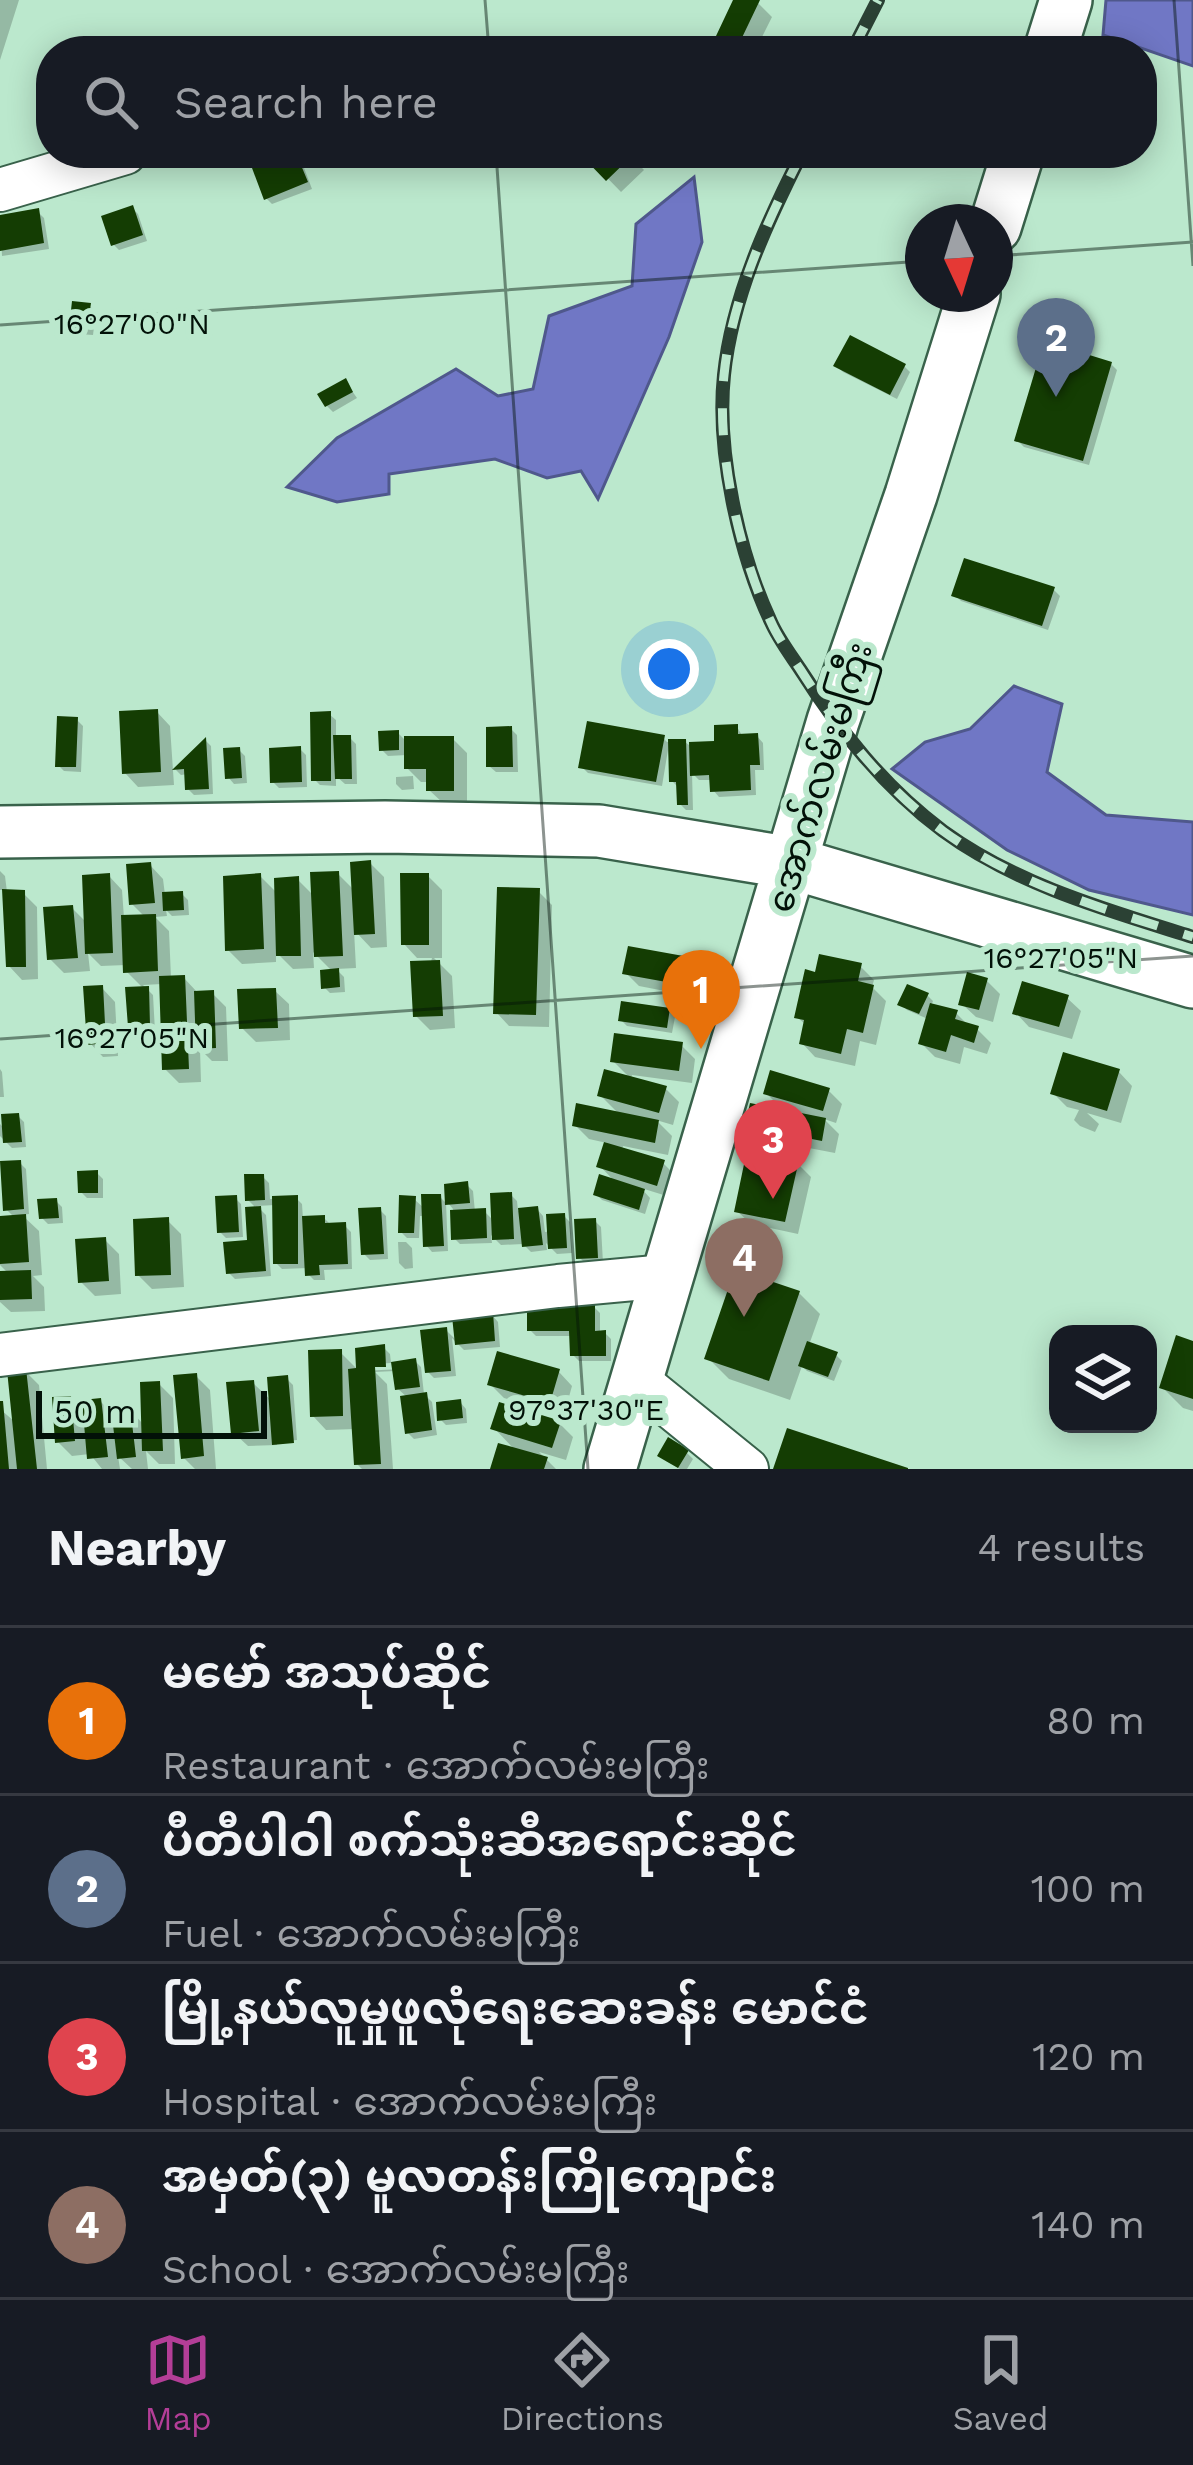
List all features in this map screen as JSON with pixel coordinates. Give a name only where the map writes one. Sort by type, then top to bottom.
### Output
[{"type":"main road","points":[[1055,36],[1066,0]]},
{"type":"main road","points":[[1002,204],[1013,168]]},
{"type":"main road","name":"အောက်လမ်းမကြီး","points":[[610,1469],[833,721],[968,312]]},
{"type":"main road","points":[[0,832],[386,827],[598,831],[792,862],[1193,982]]},
{"type":"street","points":[[0,190],[74,168]]},
{"type":"street","points":[[0,1355],[666,1276]]},
{"type":"street","points":[[636,1379],[747,1469]]},
{"type":"water","points":[[1106,0],[1193,0],[1193,66],[1157,54],[1157,36],[1103,35]]},
{"type":"water","points":[[694,177],[702,242],[669,337],[598,499],[581,471],[547,478],[495,459],[389,474],[389,494],[337,502],[287,487],[337,438],[456,369],[498,396],[533,389],[549,316],[632,286],[636,224]]},
{"type":"water","points":[[1014,686],[1062,704],[1047,772],[1106,815],[1193,822],[1193,915],[1089,890],[1007,850],[892,769],[925,742],[970,729]]},
{"type":"building","points":[[733,0],[760,0],[743,36],[716,36]]},
{"type":"building","points":[[252,168],[302,168],[308,182],[264,200]]},
{"type":"building","points":[[593,168],[619,168],[606,181]]},
{"type":"building","points":[[133,205],[143,235],[111,246],[101,216]]},
{"type":"building","points":[[39,208],[44,243],[0,251],[0,215]]},
{"type":"building","points":[[72,301],[91,303],[87,331],[69,329]]},
{"type":"building","points":[[850,335],[906,364],[890,395],[833,366]]},
{"type":"building","points":[[1044,341],[1112,362],[1083,461],[1014,441]]},
{"type":"building","points":[[346,378],[353,392],[325,407],[317,394]]},
{"type":"building","points":[[964,558],[1055,587],[1042,626],[951,596]]},
{"type":"building","points":[[158,709],[161,772],[122,774],[119,711]]},
{"type":"building","points":[[331,711],[331,781],[311,781],[310,712]]},
{"type":"building","points":[[57,716],[78,717],[76,767],[55,767]]},
{"type":"building","points":[[587,721],[665,735],[656,782],[578,768]]},
{"type":"building","points":[[738,724],[738,734],[758,733],[760,765],[750,765],[751,790],[710,792],[709,775],[690,776],[689,742],[714,741],[714,725]]},
{"type":"building","points":[[512,726],[513,767],[486,767],[486,727]]},
{"type":"building","points":[[399,730],[399,750],[379,751],[378,731]]},
{"type":"building","points":[[333,735],[351,735],[352,779],[335,779]]},
{"type":"building","points":[[404,736],[454,736],[454,791],[426,791],[426,769],[404,769]]},
{"type":"building","points":[[206,737],[209,789],[185,790],[184,769],[172,770]]},
{"type":"building","points":[[668,739],[686,739],[688,805],[677,805],[676,782],[669,782]]},
{"type":"building","points":[[301,746],[302,782],[270,783],[269,748]]},
{"type":"building","points":[[240,747],[242,778],[225,779],[223,748]]},
{"type":"building","points":[[371,860],[375,934],[354,935],[350,862]]},
{"type":"building","points":[[151,862],[155,903],[129,905],[126,864]]},
{"type":"building","points":[[339,871],[343,956],[314,957],[310,872]]},
{"type":"building","points":[[110,873],[113,953],[85,954],[82,875]]},
{"type":"building","points":[[261,873],[264,949],[225,951],[223,876]]},
{"type":"building","points":[[400,873],[429,873],[429,945],[401,945]]},
{"type":"building","points":[[299,876],[301,956],[276,956],[274,878]]},
{"type":"building","points":[[497,887],[540,888],[536,1015],[493,1014]]},
{"type":"building","points":[[2,889],[25,890],[26,967],[6,967]]},
{"type":"building","points":[[183,891],[184,910],[163,911],[162,892]]},
{"type":"building","points":[[73,905],[78,958],[47,960],[43,907]]},
{"type":"building","points":[[156,914],[158,971],[123,973],[121,915]]},
{"type":"building","points":[[628,946],[689,957],[683,985],[622,974]]},
{"type":"building","points":[[819,954],[862,963],[858,981],[874,985],[863,1033],[847,1029],[841,1054],[799,1044],[804,1020],[794,1018],[805,969],[815,972]]},
{"type":"building","points":[[440,960],[443,1016],[413,1017],[410,961]]},
{"type":"building","points":[[339,968],[340,987],[321,989],[320,970]]},
{"type":"building","points":[[967,972],[988,978],[979,1010],[958,1005]]},
{"type":"building","points":[[185,975],[189,1069],[162,1070],[159,976]]},
{"type":"building","points":[[1022,981],[1069,995],[1059,1027],[1012,1014]]},
{"type":"building","points":[[907,984],[929,993],[919,1014],[897,1005]]},
{"type":"building","points":[[103,985],[106,1043],[87,1045],[83,986]]},
{"type":"building","points":[[149,986],[150,1026],[128,1027],[125,987]]},
{"type":"building","points":[[276,988],[278,1028],[239,1029],[237,989]]},
{"type":"building","points":[[214,990],[216,1048],[196,1049],[194,991]]},
{"type":"building","points":[[621,1001],[670,1008],[667,1028],[618,1021]]},
{"type":"building","points":[[930,1003],[958,1010],[955,1019],[979,1026],[974,1043],[951,1035],[946,1052],[918,1044]]},
{"type":"building","points":[[614,1033],[683,1042],[679,1071],[610,1062]]},
{"type":"building","points":[[1063,1052],[1120,1069],[1107,1111],[1050,1094]]},
{"type":"building","points":[[604,1069],[667,1086],[659,1113],[597,1096]]},
{"type":"building","points":[[770,1070],[830,1088],[823,1111],[763,1094]]},
{"type":"building","points":[[576,1103],[659,1120],[655,1143],[572,1126]]},
{"type":"building","points":[[750,1103],[826,1118],[822,1141],[745,1126]]},
{"type":"building","points":[[19,1113],[22,1142],[3,1143],[1,1114]]},
{"type":"building","points":[[604,1142],[665,1160],[657,1186],[596,1167]]},
{"type":"building","points":[[747,1150],[799,1160],[785,1222],[734,1212]]},
{"type":"building","points":[[21,1160],[24,1209],[3,1211],[0,1161]]},
{"type":"building","points":[[98,1170],[98,1193],[78,1193],[77,1171]]},
{"type":"building","points":[[244,1174],[264,1174],[265,1200],[245,1201]]},
{"type":"building","points":[[599,1174],[645,1189],[639,1210],[593,1195]]},
{"type":"building","points":[[468,1181],[470,1203],[445,1205],[444,1184]]},
{"type":"building","points":[[512,1192],[514,1239],[492,1240],[490,1193]]},
{"type":"building","points":[[421,1194],[441,1194],[444,1246],[423,1247]]},
{"type":"building","points":[[237,1195],[239,1232],[217,1233],[215,1196]]},
{"type":"building","points":[[298,1195],[298,1264],[273,1264],[272,1196]]},
{"type":"building","points":[[399,1195],[416,1196],[414,1233],[398,1233]]},
{"type":"building","points":[[57,1198],[59,1218],[39,1219],[37,1199]]},
{"type":"building","points":[[261,1206],[266,1271],[226,1274],[223,1242],[247,1240],[245,1207]]},
{"type":"building","points":[[538,1206],[543,1245],[522,1247],[518,1208]]},
{"type":"building","points":[[381,1207],[384,1254],[361,1255],[358,1208]]},
{"type":"building","points":[[486,1208],[487,1238],[451,1240],[450,1210]]},
{"type":"building","points":[[565,1213],[567,1248],[548,1249],[546,1214]]},
{"type":"building","points":[[26,1214],[29,1262],[0,1264],[0,1216]]},
{"type":"building","points":[[325,1215],[325,1223],[346,1222],[348,1264],[319,1265],[320,1275],[305,1276],[302,1216]]},
{"type":"building","points":[[169,1217],[171,1275],[135,1276],[133,1219]]},
{"type":"building","points":[[596,1218],[598,1258],[576,1259],[574,1219]]},
{"type":"building","points":[[106,1237],[109,1281],[78,1283],[75,1239]]},
{"type":"building","points":[[735,1269],[800,1291],[769,1381],[704,1359]]},
{"type":"building","points":[[31,1270],[32,1299],[0,1300],[0,1271]]},
{"type":"building","points":[[527,1304],[595,1304],[595,1331],[606,1330],[606,1356],[570,1356],[569,1331],[527,1331]]},
{"type":"building","points":[[493,1312],[495,1341],[455,1345],[452,1316]]},
{"type":"building","points":[[447,1327],[451,1371],[425,1373],[420,1330]]},
{"type":"building","points":[[1176,1335],[1193,1341],[1193,1399],[1159,1388]]},
{"type":"building","points":[[807,1341],[838,1352],[828,1377],[798,1366]]},
{"type":"building","points":[[385,1344],[386,1367],[375,1367],[381,1464],[354,1465],[348,1369],[356,1368],[355,1348]]},
{"type":"building","points":[[342,1349],[343,1416],[310,1417],[308,1350]]},
{"type":"building","points":[[497,1351],[560,1369],[550,1403],[487,1385]]},
{"type":"building","points":[[416,1358],[420,1387],[395,1390],[391,1362]]},
{"type":"building","points":[[26,1368],[37,1469],[17,1469],[7,1370]]},
{"type":"building","points":[[197,1373],[204,1456],[181,1459],[173,1375]]},
{"type":"building","points":[[288,1375],[294,1443],[272,1445],[267,1377]]},
{"type":"building","points":[[254,1380],[259,1431],[231,1434],[226,1382]]},
{"type":"building","points":[[160,1381],[163,1451],[142,1451],[140,1382]]},
{"type":"building","points":[[427,1392],[432,1430],[405,1434],[400,1396]]},
{"type":"building","points":[[71,1396],[75,1441],[55,1443],[52,1397]]},
{"type":"building","points":[[101,1398],[108,1457],[87,1459],[82,1400]]},
{"type":"building","points":[[461,1399],[463,1418],[437,1421],[436,1402]]},
{"type":"building","points":[[3,1401],[9,1469],[0,1469]]},
{"type":"building","points":[[499,1402],[561,1421],[552,1448],[490,1429]]},
{"type":"building","points":[[130,1406],[136,1457],[117,1459],[111,1408]]},
{"type":"building","points":[[787,1428],[908,1468],[908,1469],[773,1469]]},
{"type":"building","points":[[668,1437],[689,1450],[678,1468],[657,1456]]},
{"type":"building","points":[[498,1443],[548,1457],[544,1469],[490,1469]]},
{"type":"railway","points":[[860,36],[878,0]]},
{"type":"railway","points":[[795,168],[743,289],[728,346],[722,404],[732,501],[749,565],[774,628],[830,714],[864,756],[943,831],[1032,881],[1193,937]]},
{"type":"place","name":"ပီတီပါဝါ စက်သုံးဆီအရောင်းဆိုင်","points":[[1056,397]]},
{"type":"place","name":"မမော် အသုပ်ဆိုင်","points":[[701,1049]]},
{"type":"place","name":"မြို့နယ်လူမှုဖူလုံရေးဆေးခန်း မောင်ငံ","points":[[773,1199]]},
{"type":"place","name":"အမှတ်(၃) မူလတန်းကြိုကျောင်း","points":[[744,1317]]}]
